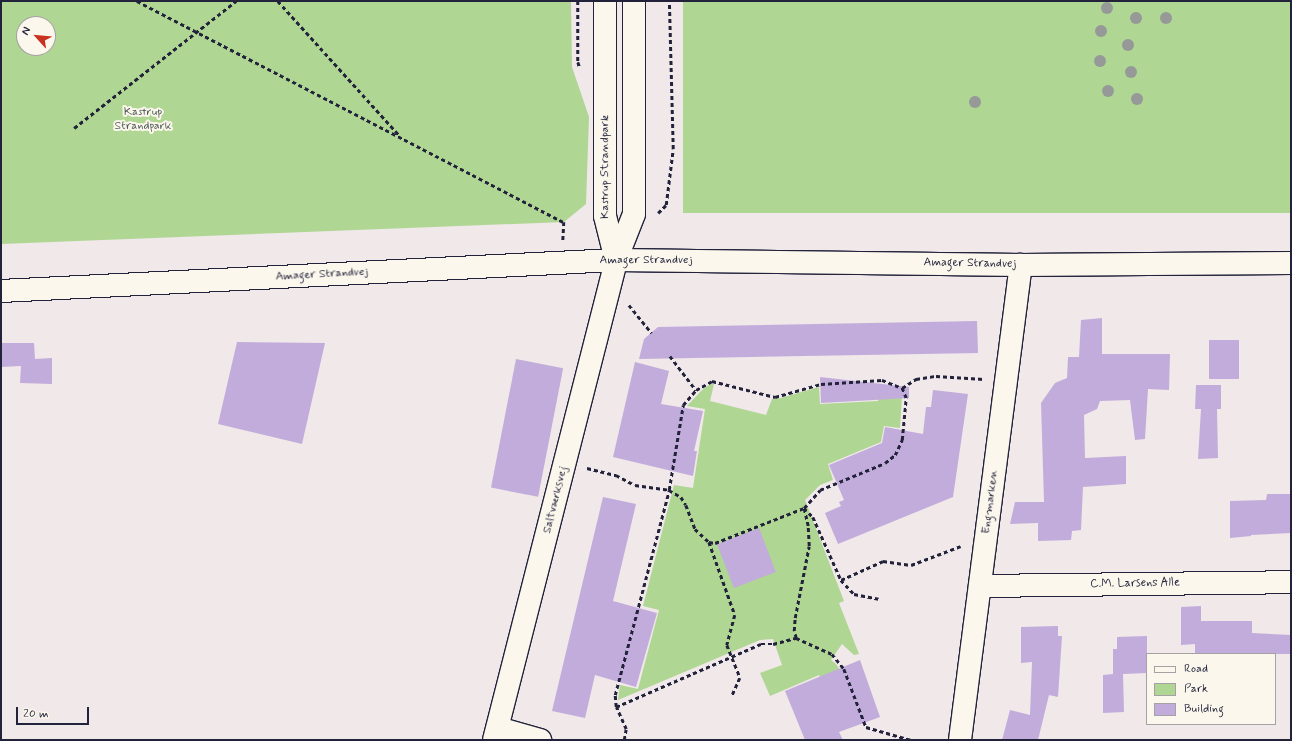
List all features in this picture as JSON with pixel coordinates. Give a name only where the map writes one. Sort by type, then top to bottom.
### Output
[{"type":"street","name":"Kastrup Strandpark","points":[[605,1],[605,216],[616,260]]},
{"type":"street","points":[[616,260],[634,214],[634,1]]},
{"type":"street","name":"Amager Strandvej","points":[[1,291],[616,260],[1021,265],[1291,263]]},
{"type":"street","name":"Saltværksvej","points":[[496,734],[616,260]]},
{"type":"street","name":"Engmarken","points":[[960,740],[1021,265]]},
{"type":"street","name":"C.M. Larsens Alle","points":[[980,586],[1291,582]]},
{"type":"street","points":[[496,734],[540,740]]},
{"type":"path","points":[[137,1],[564,222],[562,263]]},
{"type":"path","points":[[74,128],[236,1]]},
{"type":"path","points":[[278,1],[401,137]]},
{"type":"path","points":[[656,216],[666,205],[673,150],[670,1]]},
{"type":"path","points":[[611,282],[652,333]]},
{"type":"path","points":[[670,356],[696,390]]},
{"type":"path","points":[[902,388],[916,379],[936,376],[1006,380]]},
{"type":"path","points":[[624,740],[626,729],[616,707],[615,695],[668,490],[683,405],[696,390],[712,382],[775,397],[821,384],[882,380],[902,388],[906,398],[902,440],[895,455],[885,463],[820,490],[804,508],[715,543],[709,542]]},
{"type":"path","points":[[565,463],[616,475],[635,485],[668,490],[680,497],[686,505],[695,529],[709,542],[735,616],[728,645],[740,678],[732,696]]},
{"type":"path","points":[[804,508],[813,517],[841,580],[854,594],[879,599]]},
{"type":"path","points":[[796,638],[794,632],[795,618],[809,546],[808,526],[804,508]]},
{"type":"path","points":[[841,580],[883,561],[911,565],[966,544],[985,543]]},
{"type":"path","points":[[616,707],[761,644],[773,644],[796,638],[832,654],[844,669],[866,727],[910,740]]},
{"type":"green space","name":"Kastrup Strandpark","points":[[1,1],[571,1],[572,67],[589,117],[586,204],[564,222],[1,244]]},
{"type":"green space","points":[[683,1],[1291,1],[1291,213],[683,213]]},
{"type":"green space","points":[[714,384],[710,401],[766,415],[772,399],[777,399],[819,387],[820,404],[878,401],[878,384],[902,396],[900,428],[884,426],[881,442],[828,464],[833,480],[820,485],[805,500],[844,601],[839,603],[859,654],[854,655],[842,644],[831,660],[839,669],[831,701],[819,675],[770,696],[760,673],[782,665],[773,639],[760,640],[618,700],[620,685],[638,689],[659,610],[643,606],[674,485],[693,488],[705,409],[687,406],[704,388]]},
{"type":"building","points":[[1102,318],[1102,354],[1170,354],[1169,390],[1148,389],[1145,439],[1135,440],[1130,400],[1100,401],[1097,409],[1084,415],[1085,458],[1126,456],[1126,484],[1083,487],[1081,530],[1072,531],[1071,540],[1038,541],[1038,523],[1010,524],[1015,502],[1044,502],[1041,403],[1055,383],[1067,378],[1068,357],[1079,357],[1081,320]]},
{"type":"building","points":[[977,321],[978,353],[639,359],[644,339],[658,327]]},
{"type":"building","points":[[1209,340],[1239,340],[1239,379],[1209,379]]},
{"type":"building","points":[[237,342],[325,343],[302,444],[218,424]]},
{"type":"building","points":[[1,343],[34,343],[35,359],[52,358],[52,384],[20,383],[21,366],[1,367]]},
{"type":"building","points":[[516,359],[563,368],[538,497],[491,488]]},
{"type":"building","points":[[635,362],[669,371],[661,404],[703,411],[694,451],[697,451],[693,476],[613,457]]},
{"type":"building","points":[[820,377],[909,387],[909,398],[821,403]]},
{"type":"building","points":[[1196,385],[1221,385],[1221,409],[1217,409],[1218,458],[1198,459],[1201,409],[1195,409]]},
{"type":"building","points":[[933,390],[968,394],[953,497],[838,544],[825,513],[841,506],[839,502],[844,500],[829,465],[882,443],[885,427],[923,434],[926,407],[931,407]]},
{"type":"building","points":[[1267,494],[1291,494],[1291,533],[1251,535],[1230,538],[1230,501],[1266,500]]},
{"type":"building","points":[[603,497],[636,504],[613,601],[657,613],[636,687],[595,675],[585,718],[552,711]]},
{"type":"building","points":[[759,528],[776,572],[734,588],[717,544]]},
{"type":"building","points":[[1201,606],[1201,621],[1252,621],[1252,633],[1291,635],[1291,654],[1195,653],[1195,644],[1181,645],[1181,607]]},
{"type":"building","points":[[1058,626],[1058,636],[1062,636],[1058,697],[1049,695],[1038,740],[1002,740],[1010,710],[1030,715],[1032,662],[1021,663],[1021,627]]},
{"type":"building","points":[[1147,636],[1146,673],[1123,674],[1124,712],[1103,713],[1103,675],[1113,674],[1113,649],[1117,649],[1117,637]]},
{"type":"building","points":[[860,660],[880,717],[839,732],[843,740],[805,740],[785,691]]}]
